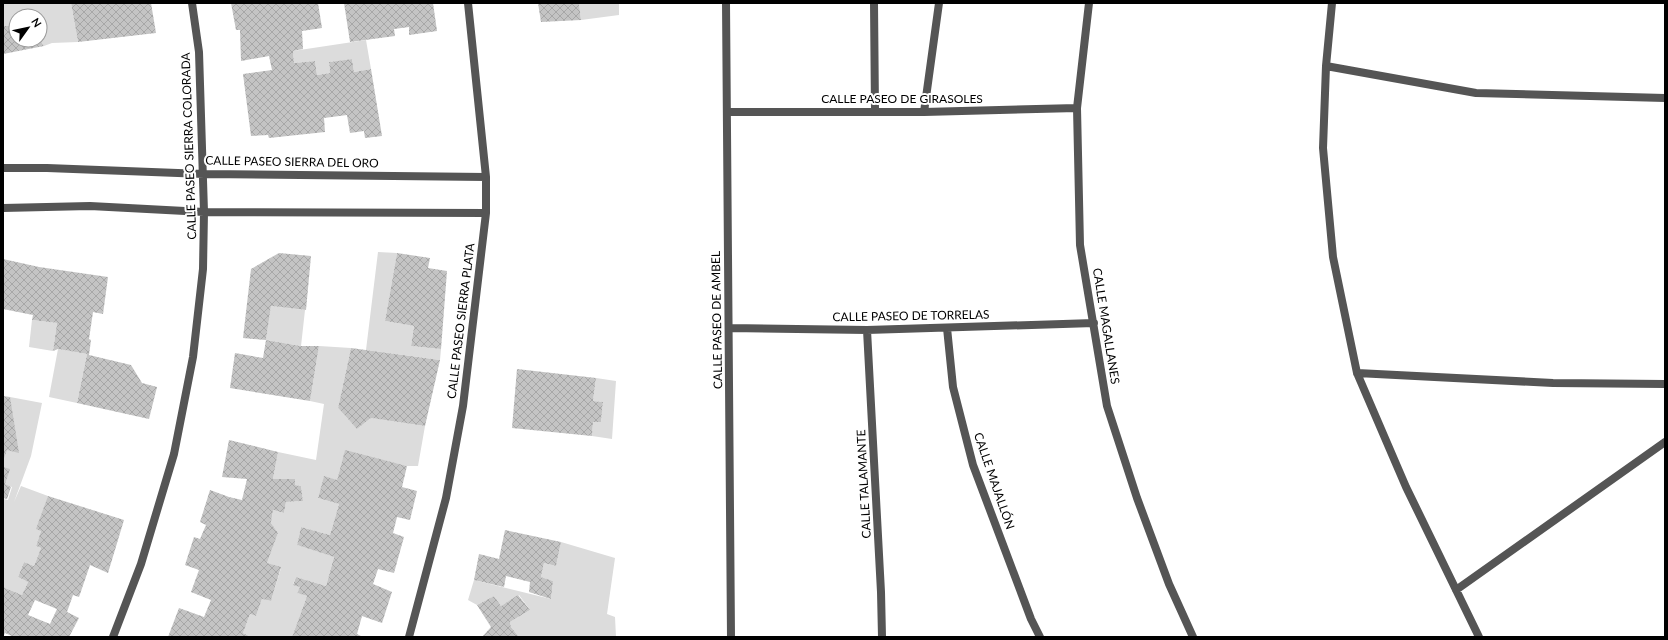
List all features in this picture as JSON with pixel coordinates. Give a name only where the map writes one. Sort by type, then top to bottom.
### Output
[{"type":"street","name":"CALLE PASEO SIERRA COLORADA","points":[[113,637],[141,564],[174,454],[193,357],[203,269],[204,174],[199,52],[192,3]]},
{"type":"street","name":"CALLE PASEO SIERRA PLATA","points":[[409,637],[446,498],[460,421],[486,213],[486,177],[468,3]]},
{"type":"street","name":"CALLE PASEO DE AMBEL","points":[[726,3],[731,637]]},
{"type":"street","points":[[874,3],[876,111]]},
{"type":"street","points":[[924,112],[939,3]]},
{"type":"street","name":"CALLE MAGALLANES","points":[[1089,3],[1077,108],[1080,245],[1107,406],[1137,498],[1161,563],[1169,584],[1194,637]]},
{"type":"street","points":[[1332,3],[1326,66],[1323,148],[1333,257],[1357,373],[1406,487],[1479,637]]},
{"type":"street","points":[[1326,66],[1476,93],[1665,98]]},
{"type":"street","name":"CALLE PASEO DE GIRASOLES","points":[[727,112],[924,112],[1077,108]]},
{"type":"street","name":"CALLE PASEO SIERRA DEL ORO","points":[[3,168],[47,168],[204,174],[486,177]]},
{"type":"street","points":[[3,208],[90,206],[204,212],[486,213]]},
{"type":"street","name":"CALLE PASEO DE TORRELAS","points":[[729,328],[867,330],[1094,323]]},
{"type":"street","name":"CALLE MAJALLÓN","points":[[947,328],[953,387],[973,465],[1031,619],[1040,637]]},
{"type":"street","name":"CALLE TALAMANTE","points":[[867,330],[882,637]]},
{"type":"street","points":[[1357,373],[1553,383],[1665,384]]},
{"type":"street","points":[[1456,590],[1665,442]]},
{"type":"shaded area","points":[[3,3],[71,3],[78,42],[48,44],[48,8],[8,8],[8,26],[3,26]]},
{"type":"shaded area","points":[[579,3],[619,3],[619,15],[581,20]]},
{"type":"shaded area","points":[[366,40],[371,69],[354,72],[352,59],[329,62],[330,73],[317,75],[315,61],[294,63],[293,51]]},
{"type":"shaded area","points":[[378,252],[397,253],[385,321],[414,326],[411,346],[441,349],[440,360],[366,350]]},
{"type":"shaded area","points":[[271,306],[305,310],[301,346],[266,340]]},
{"type":"shaded area","points":[[32,320],[57,323],[53,351],[29,347]]},
{"type":"shaded area","points":[[319,346],[351,348],[338,408],[357,429],[371,418],[425,426],[418,466],[407,466],[345,451],[337,480],[324,477],[318,498],[339,504],[330,535],[301,527],[297,545],[334,557],[326,586],[296,577],[293,584],[300,587],[297,593],[307,596],[292,637],[251,637],[243,633],[250,614],[256,616],[262,599],[271,601],[281,568],[267,563],[278,533],[271,523],[273,510],[284,513],[286,502],[303,501],[301,486],[295,485],[295,479],[273,479],[278,452],[316,460],[324,404],[310,401]]},
{"type":"shaded area","points":[[58,349],[87,354],[77,403],[49,397]]},
{"type":"shaded area","points":[[596,378],[616,381],[612,439],[592,436],[593,422],[601,422],[603,402],[593,401]]},
{"type":"shaded area","points":[[10,397],[42,403],[31,456],[14,502],[21,486],[48,496],[41,531],[36,546],[41,548],[34,566],[24,562],[18,577],[28,582],[22,595],[3,587],[3,499],[8,500],[12,487],[4,485],[3,459]]},
{"type":"shaded area","points":[[561,542],[615,558],[607,614],[615,617],[616,637],[519,637],[511,627],[510,622],[530,610],[519,595],[501,606],[494,596],[477,605],[468,600],[474,580],[551,599],[553,581],[541,577],[544,563],[556,566]]},
{"type":"building","points":[[71,3],[151,3],[156,33],[78,42]]},
{"type":"building","points":[[231,3],[318,3],[322,28],[302,31],[303,49],[293,51],[294,63],[315,61],[317,75],[330,73],[329,62],[352,59],[354,72],[371,69],[382,136],[365,138],[364,131],[350,133],[347,115],[324,118],[325,132],[269,138],[268,135],[251,136],[243,74],[272,70],[269,56],[241,61],[240,30],[236,30]]},
{"type":"building","points":[[344,3],[433,3],[437,31],[409,35],[409,27],[394,29],[395,36],[350,42]]},
{"type":"building","points":[[538,3],[579,3],[581,20],[541,22]]},
{"type":"building","points":[[3,26],[8,26],[8,48],[34,48],[3,54]]},
{"type":"building","points":[[279,253],[311,256],[306,310],[271,306],[266,340],[243,338],[251,269]]},
{"type":"building","points":[[397,253],[430,258],[428,268],[447,271],[441,349],[411,346],[414,326],[385,321]]},
{"type":"building","points":[[3,259],[39,267],[108,277],[103,314],[93,312],[89,339],[91,340],[89,355],[131,365],[142,383],[157,387],[149,419],[77,403],[87,354],[58,349],[53,351],[57,323],[32,320],[33,315],[3,309]]},
{"type":"building","points":[[266,340],[301,346],[319,346],[310,401],[230,388],[235,353],[263,358]]},
{"type":"building","points":[[351,348],[440,360],[425,426],[371,418],[357,429],[338,408]]},
{"type":"building","points":[[517,369],[596,378],[593,401],[603,402],[601,422],[593,422],[592,436],[512,428]]},
{"type":"building","points":[[3,396],[10,397],[19,453],[7,450],[3,461]]},
{"type":"building","points":[[229,440],[278,452],[273,479],[295,479],[295,485],[301,486],[303,501],[286,502],[284,513],[273,510],[271,523],[278,533],[267,563],[281,567],[271,601],[262,599],[256,616],[250,614],[243,633],[251,637],[168,637],[179,608],[204,617],[211,600],[191,592],[199,570],[185,565],[194,537],[200,539],[206,525],[200,522],[210,490],[242,500],[247,479],[222,477]]},
{"type":"building","points":[[345,450],[407,466],[402,487],[417,491],[410,520],[397,517],[393,533],[404,537],[394,573],[378,569],[373,584],[392,592],[382,623],[362,616],[357,634],[363,637],[292,637],[307,596],[297,593],[300,587],[293,585],[296,577],[326,586],[334,557],[297,545],[301,527],[330,535],[339,504],[318,498],[324,476],[337,480]]},
{"type":"building","points":[[3,467],[10,469],[5,484],[11,487],[7,499],[3,498]]},
{"type":"building","points":[[48,496],[124,520],[108,573],[90,565],[79,597],[73,595],[67,612],[79,618],[69,637],[14,637],[5,633],[3,637],[3,587],[22,595],[28,582],[18,577],[24,562],[34,566],[41,548],[36,546],[41,531],[36,529]],"holes":[[[35,600],[57,609],[50,624],[28,615]]]},
{"type":"building","points":[[505,530],[561,542],[556,566],[544,563],[541,577],[553,581],[551,599],[529,592],[530,582],[506,576],[504,587],[474,580],[479,554],[499,559]]},
{"type":"building","points":[[518,595],[530,610],[510,622],[511,627],[519,637],[482,637],[491,627],[477,605],[494,596],[501,606]]}]
